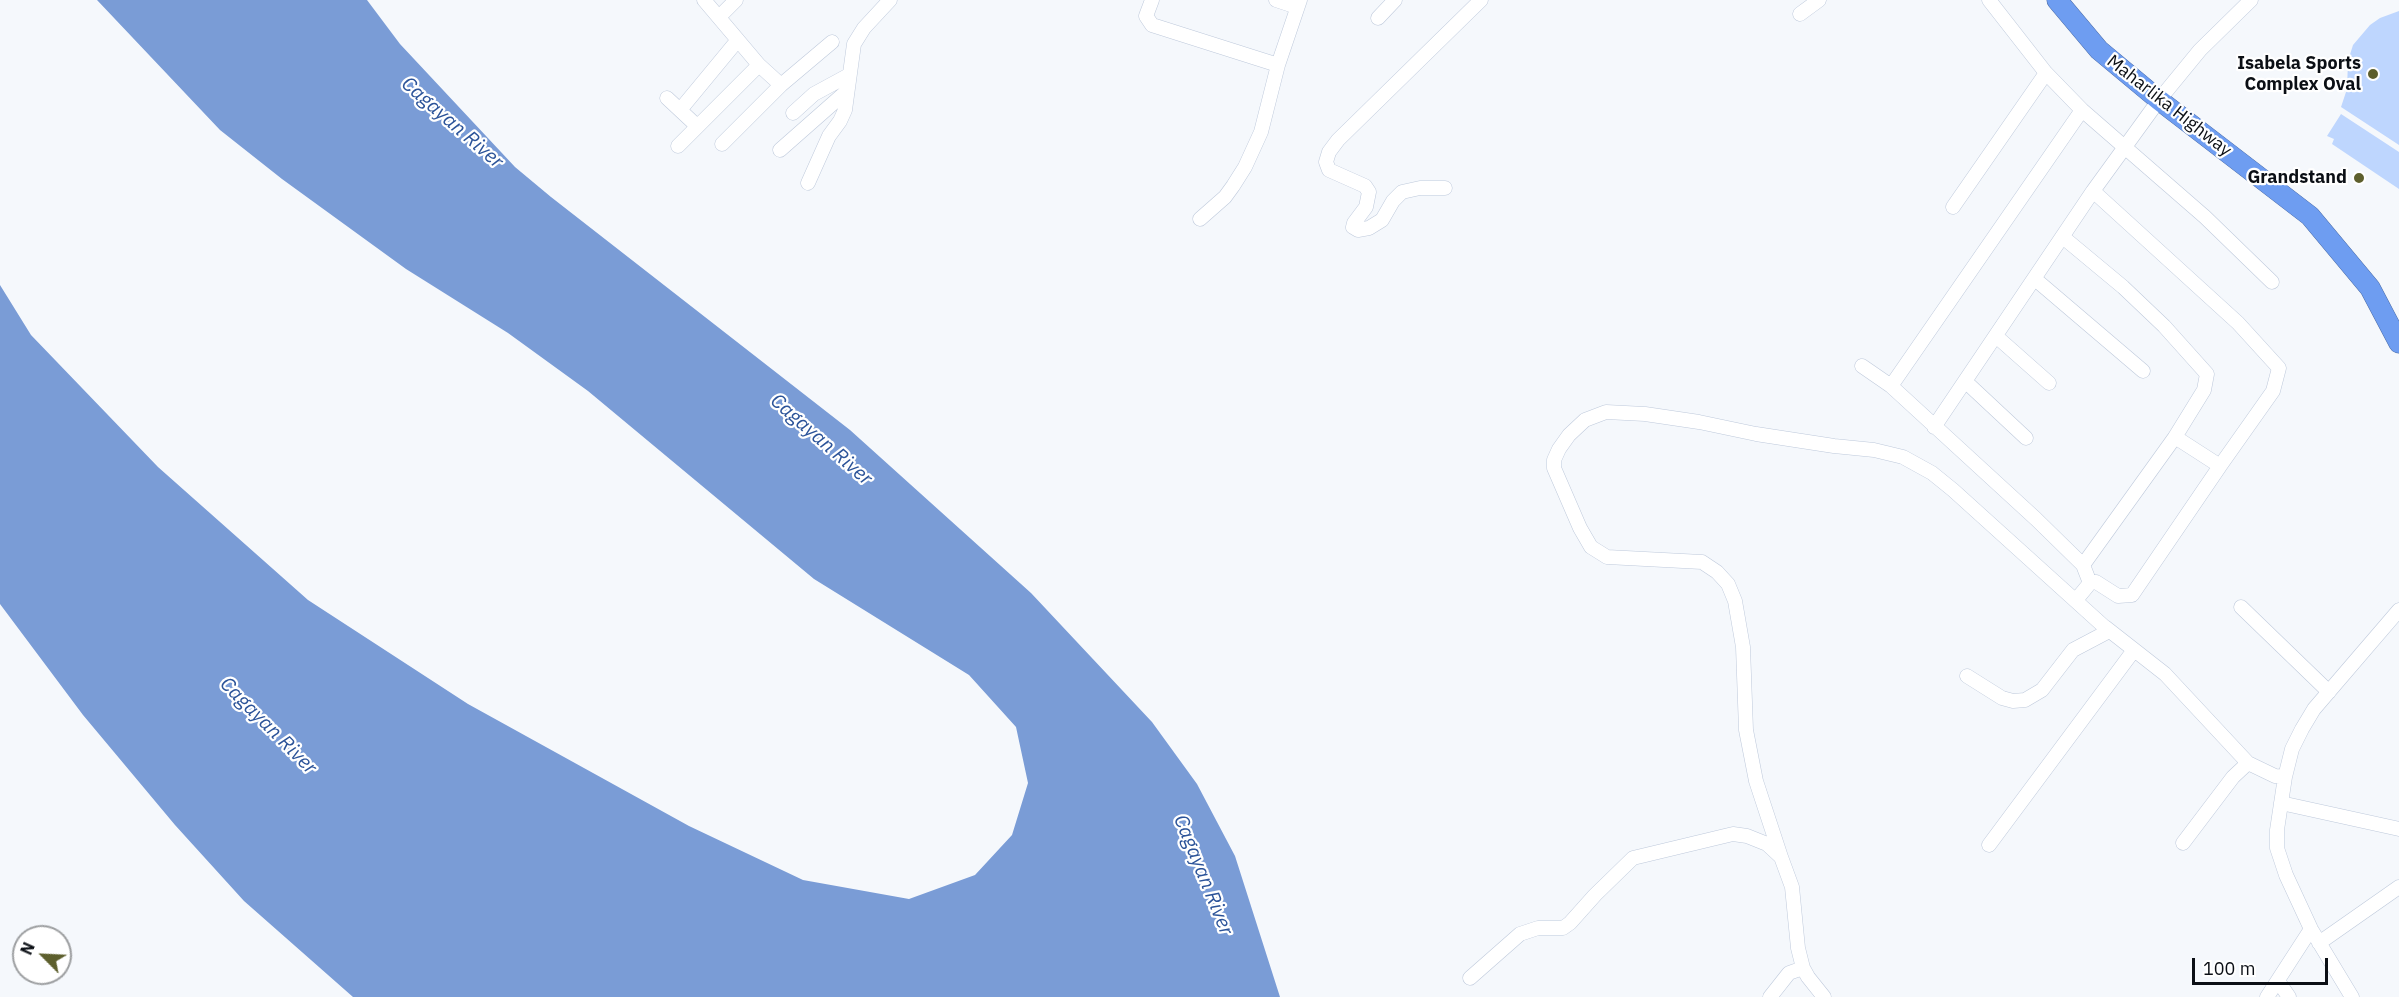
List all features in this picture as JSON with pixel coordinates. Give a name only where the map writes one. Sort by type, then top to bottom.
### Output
[{"type":"highway","name":"Maharlika Highway","points":[[2056,0],[2098,50],[2310,216],[2370,288],[2399,341]]},
{"type":"street","points":[[704,0],[720,16],[737,41],[781,85]]},
{"type":"street","points":[[720,16],[736,0]]},
{"type":"street","points":[[808,183],[829,136],[840,122],[845,110],[854,44],[864,28],[890,0]]},
{"type":"street","points":[[1152,0],[1146,16],[1152,25],[1278,65]]},
{"type":"street","points":[[1200,219],[1225,197],[1245,167],[1261,132],[1278,65],[1298,3],[1276,0]]},
{"type":"street","points":[[1378,18],[1395,0]]},
{"type":"street","points":[[1445,188],[1420,188],[1402,192],[1393,201],[1382,220],[1370,228],[1358,230],[1353,227],[1354,223],[1366,207],[1369,192],[1358,183],[1329,170],[1326,162],[1329,152],[1338,140],[1481,0]]},
{"type":"street","points":[[1800,14],[1819,0]]},
{"type":"street","points":[[1989,0],[2046,73],[2082,110],[2205,217],[2272,282]]},
{"type":"street","points":[[1935,427],[2064,238],[2093,191],[2159,100],[2200,50],[2251,0]]},
{"type":"street","points":[[680,110],[737,41]]},
{"type":"street","points":[[722,144],[781,85],[832,42]]},
{"type":"street","points":[[678,146],[759,65]]},
{"type":"street","points":[[1953,207],[2046,73]]},
{"type":"street","points":[[793,113],[814,94],[849,75]]},
{"type":"street","points":[[780,150],[847,91]]},
{"type":"street","points":[[667,98],[696,126]]},
{"type":"street","points":[[1891,386],[2082,110]]},
{"type":"street","points":[[2076,600],[2090,584],[2100,583],[2118,596],[2132,595],[2273,391],[2279,368],[2238,323],[2093,191]]},
{"type":"street","points":[[2064,238],[2156,318],[2207,374],[2204,390],[2175,437],[2083,565]]},
{"type":"street","points":[[2036,279],[2143,371]]},
{"type":"street","points":[[1997,337],[2049,383]]},
{"type":"street","points":[[1862,366],[1891,386],[2083,565],[2090,584]]},
{"type":"street","points":[[1966,382],[2026,438]]},
{"type":"street","points":[[1824,997],[1803,968],[1798,948],[1792,887],[1756,781],[1746,730],[1743,647],[1732,592],[1717,572],[1702,562],[1607,557],[1591,547],[1580,528],[1554,468],[1554,460],[1559,449],[1569,435],[1585,420],[1606,412],[1645,414],[1756,434],[1874,450],[1903,457],[1932,473],[1953,490],[2109,631]]},
{"type":"street","points":[[2175,437],[2220,466]]},
{"type":"street","points":[[2241,608],[2329,692]]},
{"type":"street","points":[[2352,997],[2311,929],[2286,875],[2277,849],[2277,830],[2285,777],[2292,749],[2302,729],[2329,692],[2399,610]]},
{"type":"street","points":[[2109,631],[2105,627],[2165,674],[2248,763],[2275,776],[2285,777]]},
{"type":"street","points":[[1967,675],[2008,700],[2025,700],[2042,690],[2073,650],[2109,631]]},
{"type":"street","points":[[1989,845],[2134,650]]},
{"type":"street","points":[[2183,843],[2233,777],[2248,763]]},
{"type":"street","points":[[2281,803],[2399,829]]},
{"type":"street","points":[[1470,978],[1520,934],[1538,928],[1563,928],[1570,923],[1633,858],[1734,834],[1747,836],[1767,844],[1781,857]]},
{"type":"street","points":[[2319,943],[2399,887]]},
{"type":"street","points":[[2267,997],[2311,929]]},
{"type":"street","points":[[1770,997],[1789,973],[1803,968]]},
{"type":"street","points":[[2278,981],[2289,997]]},
{"type":"shaded area","name":"Isabela Sports Complex Oval","points":[[2399,11],[2399,145],[2341,107],[2347,89],[2348,61],[2353,45],[2370,25],[2380,18]]},
{"type":"shaded area","points":[[2341,114],[2399,152],[2399,189],[2332,144],[2334,139],[2327,136]]},
{"type":"water","name":"Cagayan River","points":[[97,0],[367,0],[400,44],[515,167],[850,430],[1031,593],[1152,722],[1197,784],[1235,856],[1280,997],[353,997],[244,901],[175,825],[83,715],[0,604],[0,285],[31,335],[158,467],[308,600],[468,704],[689,826],[803,880],[909,899],[975,875],[1012,835],[1028,783],[1016,727],[969,675],[814,579],[588,391],[508,333],[406,269],[282,179],[220,130]]},
{"type":"place","name":"Isabela Sports Complex Oval","points":[[2373,74]]},
{"type":"place","name":"Grandstand","points":[[2359,178]]}]
